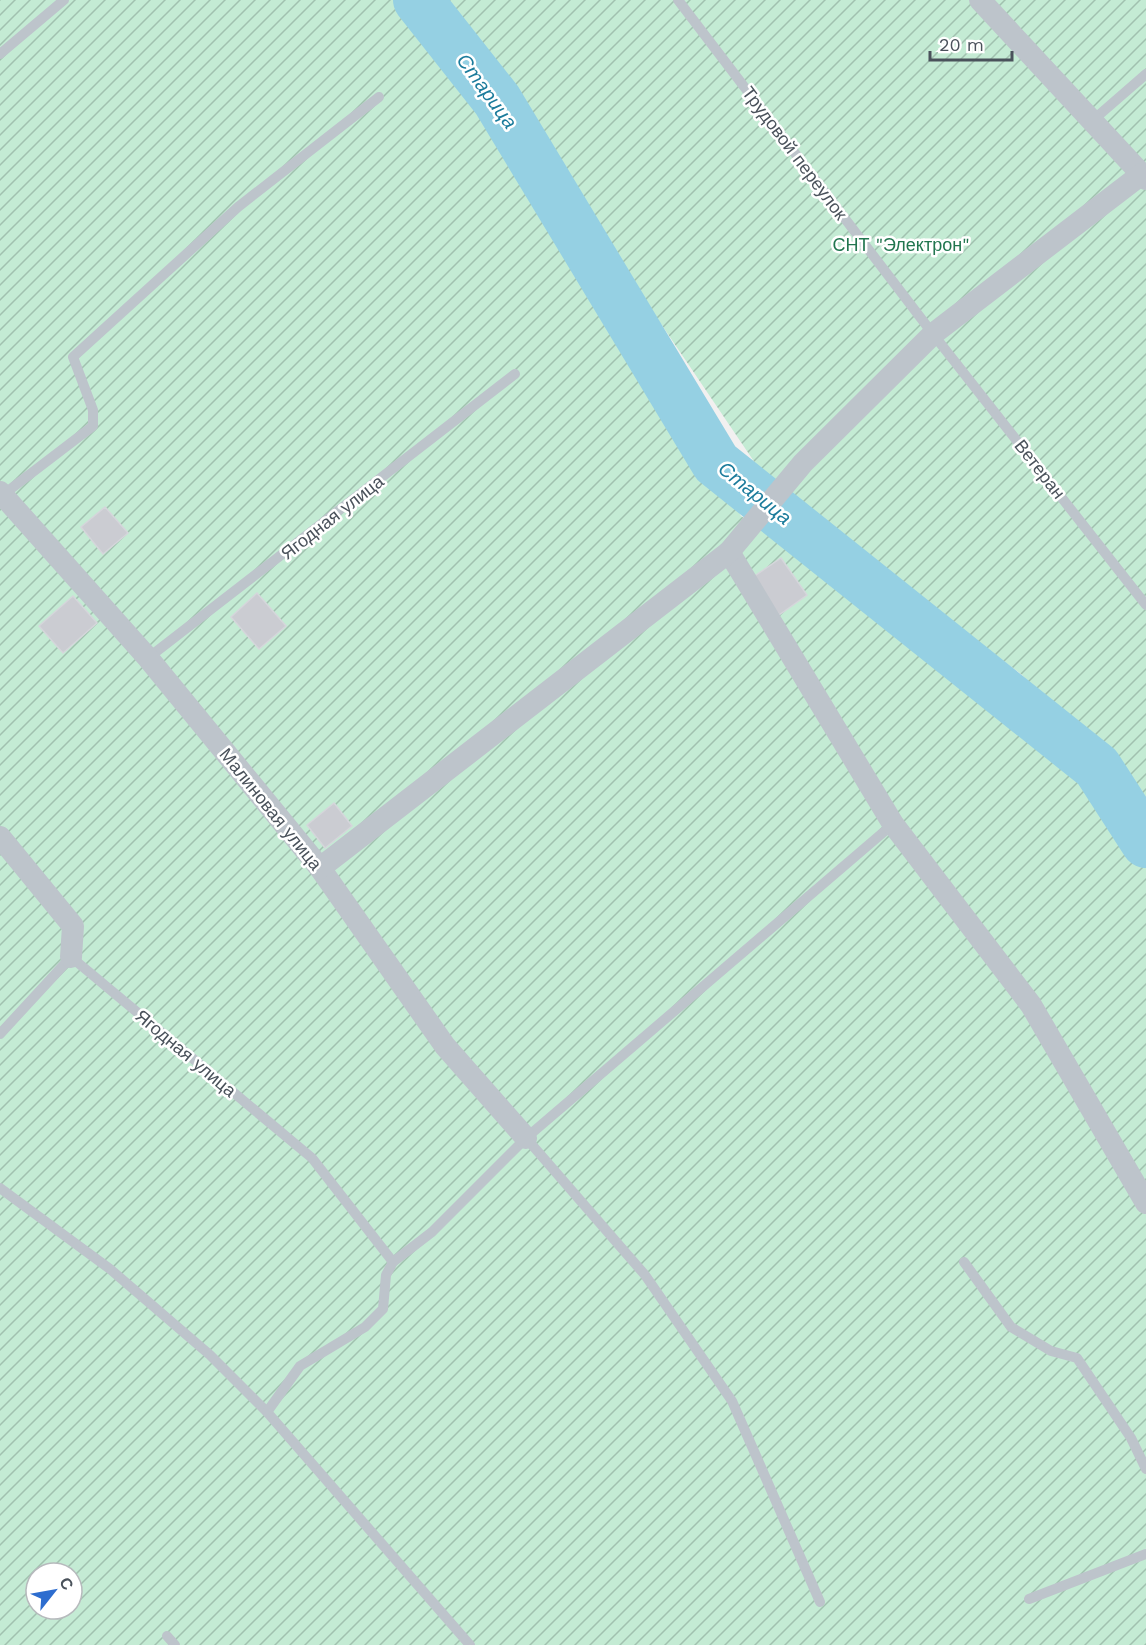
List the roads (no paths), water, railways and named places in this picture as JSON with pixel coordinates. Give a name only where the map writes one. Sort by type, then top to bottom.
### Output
[{"type":"street","points":[[320,868],[729,552],[803,463],[933,334],[1144,177],[980,0]]},
{"type":"street","name":"Малиновая улица","points":[[2,493],[148,658],[320,868],[445,1046],[526,1138]]},
{"type":"street","points":[[729,552],[893,824],[1031,1005],[1146,1203]]},
{"type":"street","points":[[0,837],[73,926],[71,957]]},
{"type":"lane","points":[[0,54],[64,0]]},
{"type":"lane","name":"Трудовой переулок","points":[[678,0],[933,334]]},
{"type":"lane","points":[[1092,121],[1146,74]]},
{"type":"lane","points":[[2,493],[93,426],[93,410],[73,357],[238,207],[379,97]]},
{"type":"lane","name":"Ветеран","points":[[933,334],[1146,605]]},
{"type":"lane","name":"Ягодная улица","points":[[148,658],[515,374]]},
{"type":"lane","points":[[267,1412],[300,1366],[365,1327],[383,1309],[386,1275],[393,1262],[432,1232],[526,1138],[893,824]]},
{"type":"lane","points":[[0,1034],[71,957]]},
{"type":"lane","name":"Ягодная улица","points":[[71,957],[312,1158],[393,1262]]},
{"type":"lane","points":[[526,1138],[645,1275],[732,1401],[820,1602]]},
{"type":"lane","points":[[0,1188],[110,1269],[210,1354],[267,1412],[470,1645]]},
{"type":"lane","points":[[964,1262],[1011,1327],[1051,1351],[1077,1358],[1131,1438],[1146,1469]]},
{"type":"lane","points":[[1029,1599],[1146,1554]]},
{"type":"lane","points":[[167,1636],[175,1645]]},
{"type":"waterway","name":"Старица","points":[[418,0],[497,100],[716,463],[1097,767],[1146,843]]},
{"type":"park label","name":"СНТ \"Электрон\"","points":[[901,244]]}]
